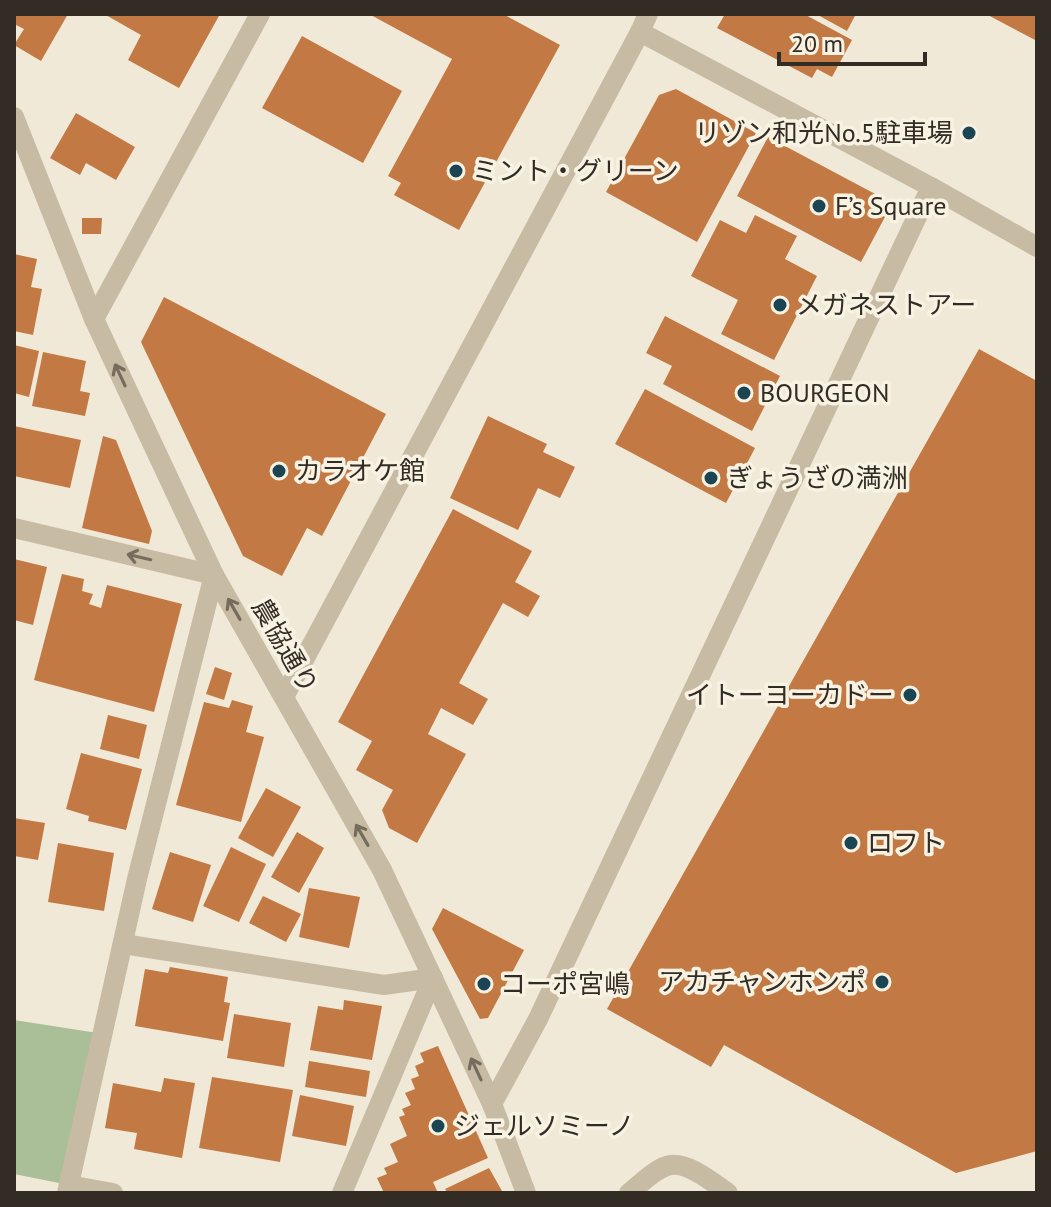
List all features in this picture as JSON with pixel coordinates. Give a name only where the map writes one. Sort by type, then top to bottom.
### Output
[{"type":"street","points":[[94,319],[260,14]]},
{"type":"street","points":[[284,697],[644,23],[1037,247]]},
{"type":"street","name":"農協通り","points":[[14,117],[94,319],[214,575],[382,870],[492,1104],[526,1193]]},
{"type":"street","points":[[492,1104],[538,1019],[931,187]]},
{"type":"street","points":[[14,528],[214,575],[137,879],[68,1189],[113,1193]]},
{"type":"street","points":[[123,944],[384,985],[433,978]]},
{"type":"street","points":[[342,1193],[433,978]]},
{"type":"street","points":[[629,1193],[657,1171],[672,1165],[692,1169],[728,1193]]},
{"type":"green space","points":[[14,1020],[104,1034],[69,1185],[14,1174]]},
{"type":"building","points":[[14,14],[68,14],[41,61],[14,45],[24,29],[14,24]]},
{"type":"building","points":[[104,14],[220,14],[179,88],[128,60],[141,35]]},
{"type":"building","points":[[369,14],[503,14],[560,45],[459,230],[394,195],[401,183],[388,176],[452,59]]},
{"type":"building","points":[[725,14],[804,14],[852,40],[832,77],[817,69],[812,78],[717,28]]},
{"type":"building","points":[[816,14],[856,14],[847,31]]},
{"type":"building","points":[[986,14],[1037,14],[1037,41]]},
{"type":"building","points":[[302,36],[402,91],[363,163],[262,108]]},
{"type":"building","points":[[676,89],[756,133],[697,242],[606,192],[659,95]]},
{"type":"building","points":[[76,113],[135,147],[116,180],[86,163],[80,175],[50,158]]},
{"type":"building","name":"F’s Square","points":[[768,137],[879,196],[886,215],[861,262],[737,196]]},
{"type":"building","points":[[755,215],[797,236],[785,259],[817,276],[774,360],[721,334],[738,300],[691,276],[720,220],[746,233]]},
{"type":"building","points":[[82,218],[102,218],[101,234],[82,234]]},
{"type":"building","points":[[14,254],[37,259],[31,287],[42,289],[33,335],[14,331]]},
{"type":"building","name":"カラオケ館","points":[[164,297],[386,414],[322,536],[307,528],[282,576],[243,556],[141,342]]},
{"type":"building","points":[[665,316],[780,376],[752,431],[663,384],[672,366],[646,353]]},
{"type":"building","points":[[14,345],[39,351],[29,397],[14,393]]},
{"type":"building","name":"イトーヨーカドー","points":[[979,349],[1037,381],[1037,1151],[956,1173],[724,1045],[711,1067],[607,1009]]},
{"type":"building","points":[[43,352],[86,361],[80,391],[90,393],[85,416],[32,406]]},
{"type":"building","points":[[645,389],[755,448],[726,503],[615,444]]},
{"type":"building","points":[[488,416],[547,444],[543,452],[575,467],[560,498],[538,488],[518,530],[450,498]]},
{"type":"building","points":[[14,426],[81,440],[70,488],[14,476]]},
{"type":"building","points":[[103,436],[116,440],[152,531],[149,544],[82,528]]},
{"type":"building","points":[[453,509],[532,551],[515,582],[540,596],[528,617],[503,603],[459,683],[488,699],[473,725],[441,708],[428,734],[466,754],[417,843],[389,828],[382,810],[393,790],[356,770],[372,741],[338,722]]},
{"type":"building","points":[[14,559],[47,567],[33,625],[14,620]]},
{"type":"building","points":[[62,574],[84,579],[82,591],[93,594],[89,604],[101,608],[107,585],[182,604],[154,712],[34,680]]},
{"type":"building","points":[[215,667],[232,673],[224,700],[206,694]]},
{"type":"building","points":[[232,700],[253,706],[246,732],[264,737],[241,822],[176,805],[204,702],[229,708]]},
{"type":"building","points":[[108,715],[147,725],[139,759],[100,749]]},
{"type":"building","points":[[81,753],[142,769],[126,830],[88,821],[89,816],[66,809]]},
{"type":"building","points":[[266,788],[301,807],[273,857],[238,838]]},
{"type":"building","points":[[14,818],[45,823],[38,860],[14,856]]},
{"type":"building","points":[[297,832],[324,848],[299,893],[271,877]]},
{"type":"building","points":[[58,843],[114,853],[104,911],[48,902]]},
{"type":"building","points":[[231,847],[266,864],[239,922],[203,906]]},
{"type":"building","points":[[170,852],[211,865],[193,922],[152,909]]},
{"type":"building","points":[[309,888],[360,897],[349,948],[299,937]]},
{"type":"building","points":[[263,896],[301,914],[286,942],[249,923]]},
{"type":"building","name":"コーポ宮嶋","points":[[443,908],[524,950],[488,1018],[480,1019],[432,929]]},
{"type":"building","points":[[170,967],[228,977],[224,1002],[230,1003],[223,1041],[135,1026],[145,969],[168,973]]},
{"type":"building","points":[[344,1000],[382,1006],[372,1060],[310,1050],[318,1006],[343,1010]]},
{"type":"building","points":[[234,1014],[291,1023],[284,1067],[227,1058]]},
{"type":"building","name":"ジェルソミーノ","points":[[438,1046],[488,1158],[433,1182],[438,1193],[384,1193],[377,1178],[387,1174],[384,1168],[398,1162],[390,1144],[407,1136],[399,1117],[405,1115],[402,1109],[411,1105],[405,1093],[415,1089],[411,1079],[419,1076],[415,1066],[424,1062],[420,1053]]},
{"type":"building","points":[[309,1061],[370,1071],[366,1097],[305,1087]]},
{"type":"building","points":[[212,1077],[293,1090],[280,1162],[199,1148]]},
{"type":"building","points":[[164,1078],[195,1083],[182,1158],[134,1149],[137,1133],[105,1128],[113,1083],[161,1092]]},
{"type":"building","points":[[300,1095],[354,1106],[346,1146],[292,1136]]},
{"type":"building","points":[[489,1168],[501,1193],[448,1193],[445,1189]]},
{"type":"place","name":"リゾン和光No.5駐車場","points":[[969,133]]},
{"type":"place","name":"ミント・グリーン","points":[[456,171]]},
{"type":"place","name":"F’s Square","points":[[819,206]]},
{"type":"place","name":"メガネストアー","points":[[780,305]]},
{"type":"place","name":"BOURGEON","points":[[744,393]]},
{"type":"place","name":"カラオケ館","points":[[279,471]]},
{"type":"place","name":"ぎょうざの満洲","points":[[711,478]]},
{"type":"place","name":"イトーヨーカドー","points":[[910,695]]},
{"type":"place","name":"ロフト","points":[[851,843]]},
{"type":"place","name":"アカチャンホンポ","points":[[882,982]]},
{"type":"place","name":"コーポ宮嶋","points":[[484,984]]},
{"type":"place","name":"ジェルソミーノ","points":[[438,1126]]}]
